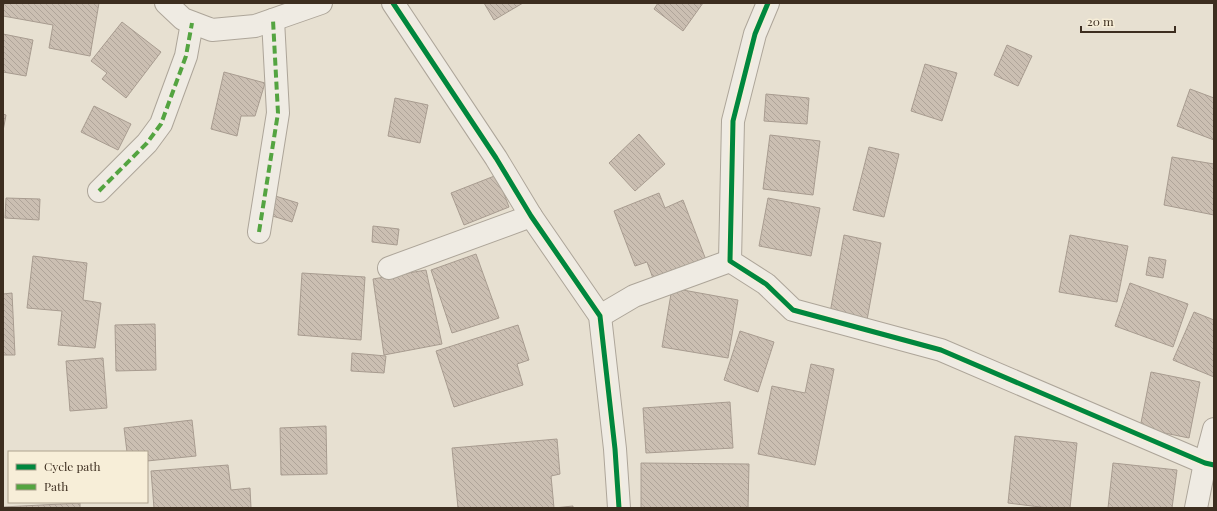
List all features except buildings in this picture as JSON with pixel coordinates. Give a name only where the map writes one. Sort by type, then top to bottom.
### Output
[{"type":"street","points":[[166,3],[183,19],[212,30],[255,26],[321,3]]},
{"type":"street","points":[[393,3],[496,158],[531,216],[600,316],[616,448],[619,508]]},
{"type":"street","points":[[730,261],[733,121],[755,34],[768,3]]},
{"type":"street","points":[[259,232],[278,113],[273,20]]},
{"type":"street","points":[[99,191],[147,143],[161,124],[186,56],[192,23]]},
{"type":"street","points":[[389,268],[531,216]]},
{"type":"street","points":[[600,316],[634,296],[730,261]]},
{"type":"street","points":[[730,261],[766,284],[793,310],[941,350],[1210,464]]},
{"type":"street","points":[[1196,508],[1210,464],[1214,429]]},
{"type":"marked path","points":[[259,232],[278,113],[273,20]]},
{"type":"marked path","points":[[99,191],[147,143],[161,124],[186,56],[192,23]]},
{"type":"cycle path","points":[[393,3],[496,158],[531,216],[600,316],[615,449],[619,508]]},
{"type":"cycle path","points":[[768,3],[755,34],[733,121],[730,261],[766,284],[793,310],[941,350],[1205,463],[1214,465]]}]
